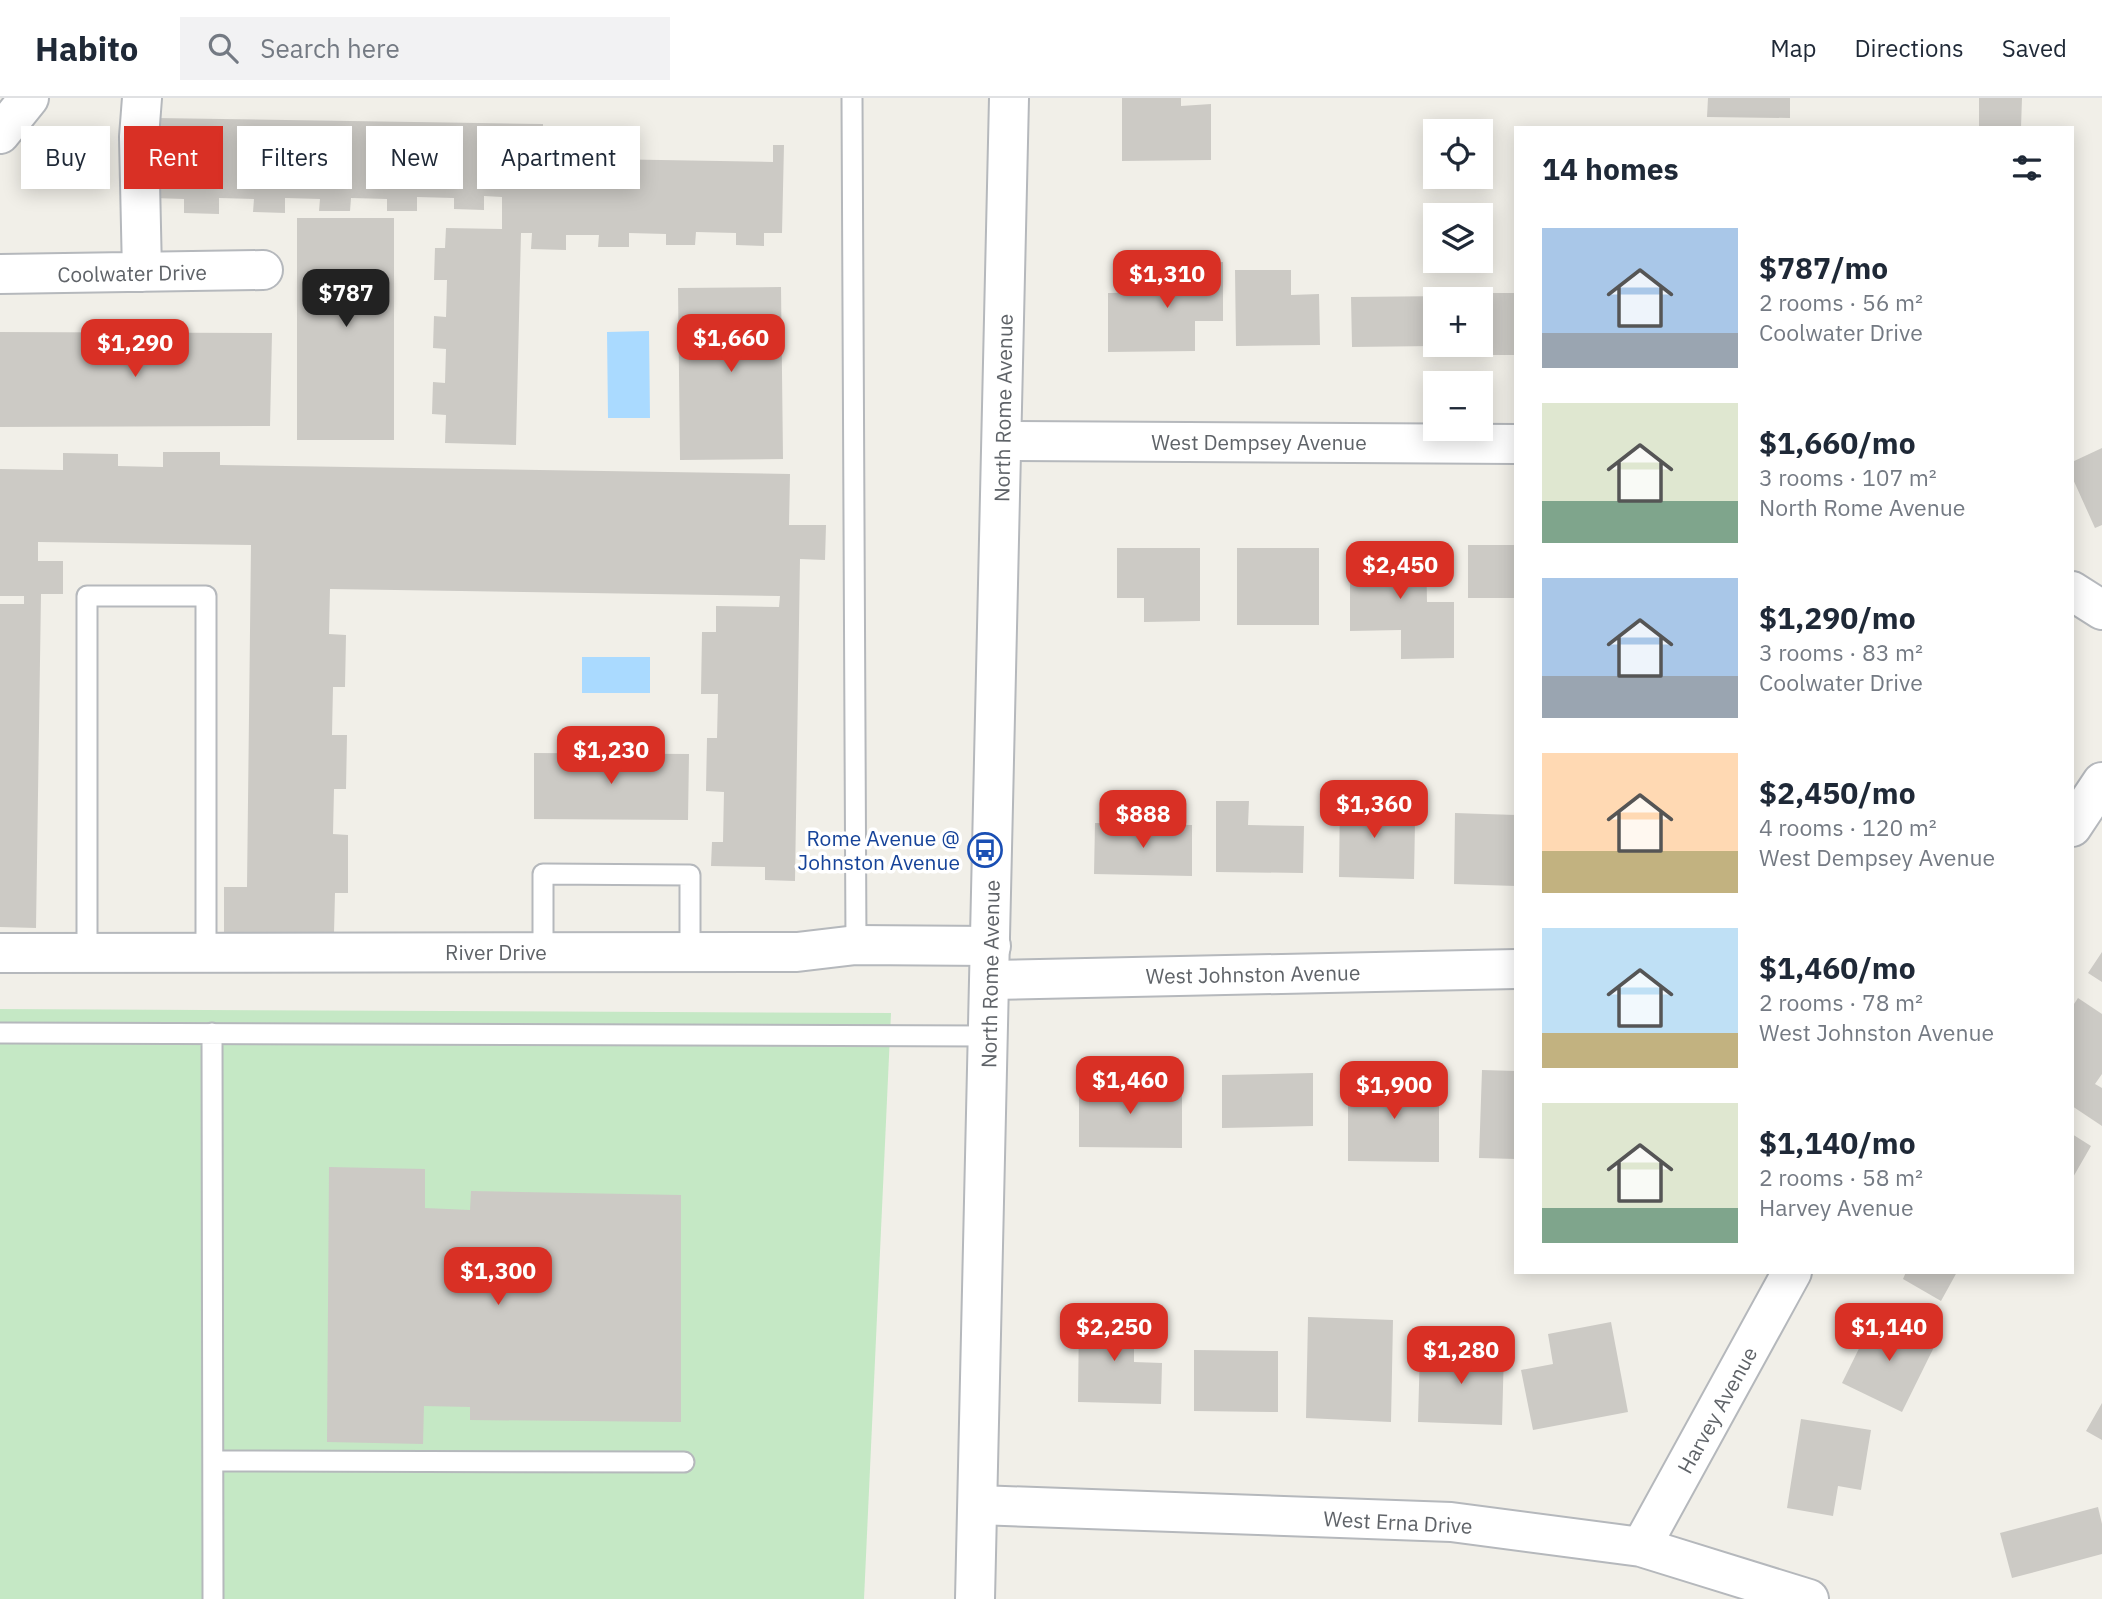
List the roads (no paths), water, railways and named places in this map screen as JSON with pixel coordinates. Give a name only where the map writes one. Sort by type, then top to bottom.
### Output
[{"type":"street","points":[[0,134],[29,98]]},
{"type":"street","points":[[142,98],[139,136],[142,272]]},
{"type":"street","name":"North Rome Avenue","points":[[975,1599],[1009,98]]},
{"type":"street","name":"Coolwater Drive","points":[[0,274],[263,271]]},
{"type":"street","name":"West Dempsey Avenue","points":[[1002,441],[1514,443]]},
{"type":"street","points":[[2074,592],[2102,610]]},
{"type":"street","points":[[2074,824],[2102,782]]},
{"type":"street","name":"River Drive","points":[[0,953],[797,952],[856,945],[991,963]]},
{"type":"street","name":"West Johnston Avenue","points":[[991,963],[1514,969]]},
{"type":"street","name":"Harvey Avenue","points":[[1641,1547],[1792,1274]]},
{"type":"street","name":"West Erna Drive","points":[[978,1505],[1451,1522],[1641,1547],[1809,1599]]},
{"type":"lane","points":[[852,98],[856,945]]},
{"type":"lane","points":[[88,953],[87,596],[206,596],[206,952]]},
{"type":"lane","points":[[542,952],[542,874],[556,874],[691,875],[691,952]]},
{"type":"lane","points":[[0,1033],[988,1036]]},
{"type":"lane","points":[[212,1034],[212,1599]]},
{"type":"lane","points":[[212,1461],[684,1462]]},
{"type":"water","points":[[649,331],[650,418],[608,418],[607,332]]},
{"type":"water","points":[[582,657],[650,657],[650,693],[582,693]]},
{"type":"place","name":"Rome Avenue @ Johnston Avenue","points":[[985,850]]}]
